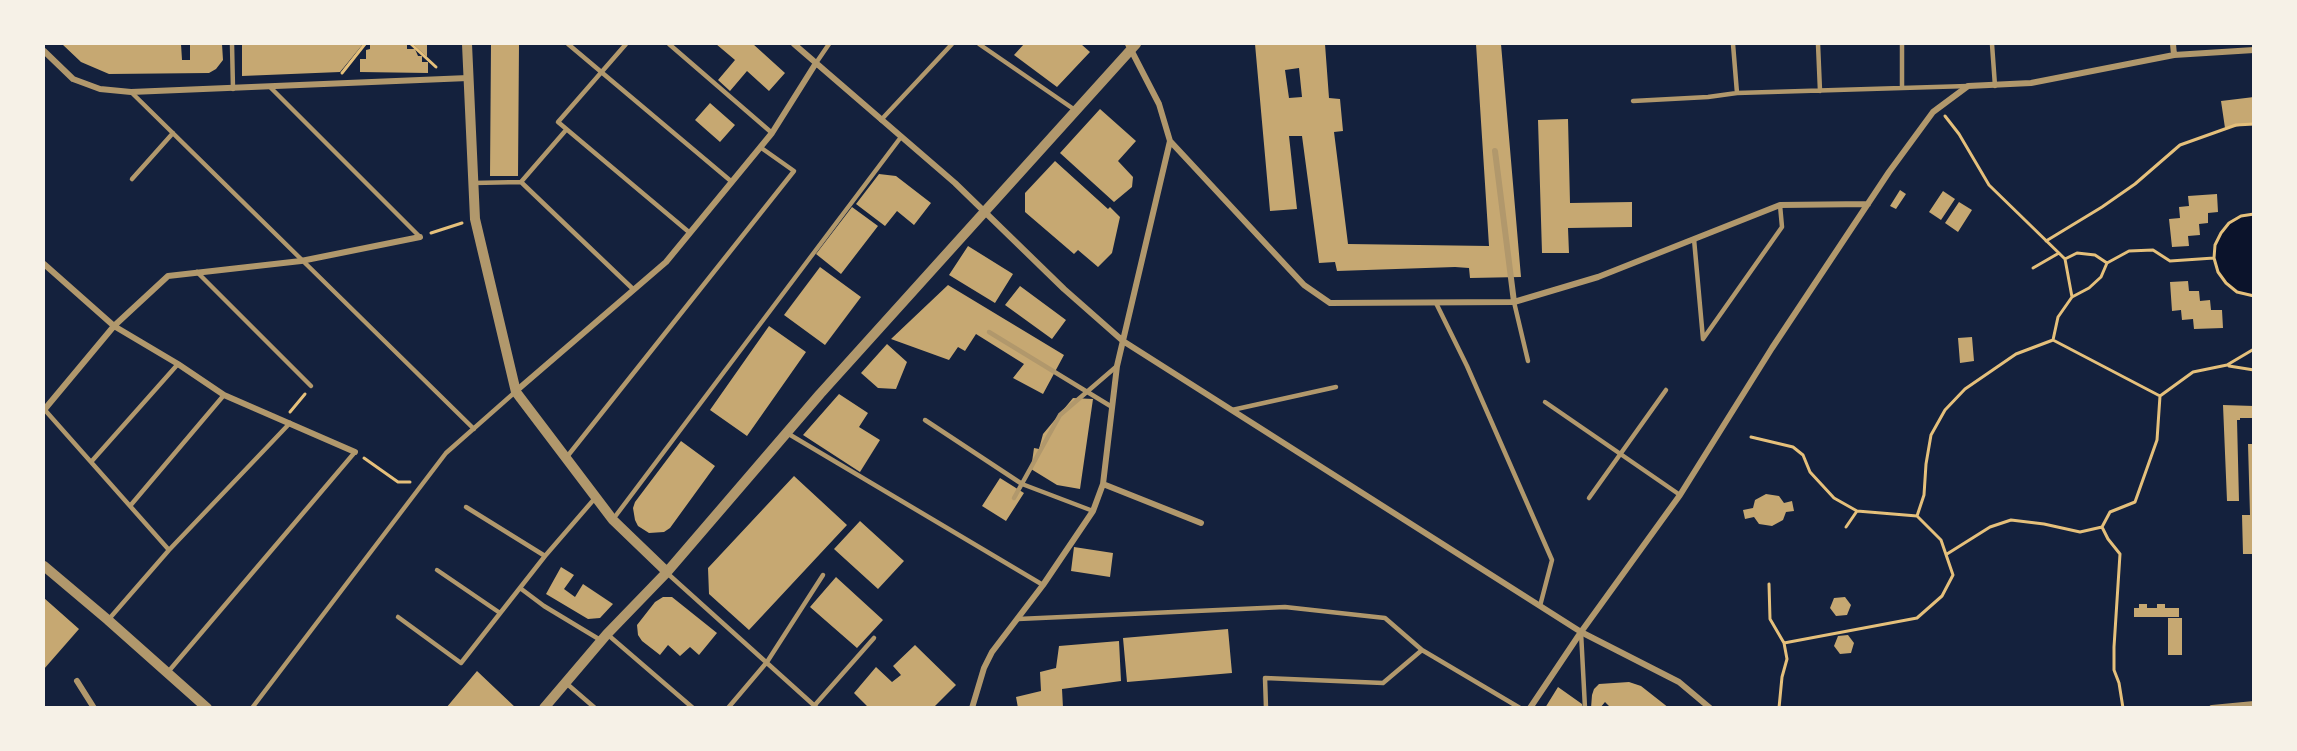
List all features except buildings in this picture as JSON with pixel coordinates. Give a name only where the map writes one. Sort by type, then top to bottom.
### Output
[{"type":"street","points":[[466,44],[475,219],[516,392],[613,520],[667,572]]},
{"type":"street","points":[[794,44],[955,183],[1064,289],[1123,341],[1581,632],[1679,682],[1710,708]]},
{"type":"street","points":[[2173,44],[2174,55]]},
{"type":"street","points":[[544,708],[1132,45],[1159,104],[1170,141],[1304,285],[1330,303],[1514,302],[1599,277],[1780,206],[1868,204]]},
{"type":"street","points":[[1530,708],[1581,632],[1680,495],[1772,348],[1868,204],[1933,112],[1968,86],[2031,82],[2174,55],[2253,50]]},
{"type":"street","points":[[44,51],[73,79],[100,89],[131,92],[468,78]]},
{"type":"street","points":[[516,392],[666,262],[772,133],[816,63]]},
{"type":"street","points":[[972,708],[984,668],[992,652],[1043,585],[1093,510],[1103,484],[1117,366],[1170,141]]},
{"type":"street","points":[[1495,151],[1514,302]]},
{"type":"street","points":[[44,409],[114,326],[168,276],[301,261],[420,237]]},
{"type":"street","points":[[44,264],[114,326],[178,364],[224,395],[355,452]]},
{"type":"street","points":[[1103,484],[1201,523]]},
{"type":"street","points":[[44,566],[207,708]]},
{"type":"street","points":[[77,681],[94,708]]},
{"type":"street","points":[[2212,708],[2250,706]]},
{"type":"lane","points":[[232,44],[233,89]]},
{"type":"lane","points":[[568,44],[732,182]]},
{"type":"lane","points":[[626,44],[558,122],[690,233]]},
{"type":"lane","points":[[669,44],[772,133]]},
{"type":"lane","points":[[816,63],[829,44]]},
{"type":"lane","points":[[881,120],[952,44]]},
{"type":"lane","points":[[979,44],[1075,110]]},
{"type":"lane","points":[[1732,44],[1737,93]]},
{"type":"lane","points":[[1818,44],[1820,91]]},
{"type":"lane","points":[[1902,44],[1902,88]]},
{"type":"lane","points":[[1992,44],[1995,86]]},
{"type":"lane","points":[[1633,101],[1708,98],[1737,93],[1968,86]]},
{"type":"lane","points":[[270,87],[420,237]]},
{"type":"lane","points":[[131,92],[474,429]]},
{"type":"lane","points":[[521,182],[566,129]]},
{"type":"lane","points":[[132,178],[173,133]]},
{"type":"lane","points":[[613,520],[901,137]]},
{"type":"lane","points":[[566,458],[794,171],[760,147]]},
{"type":"lane","points":[[473,183],[521,182],[634,290]]},
{"type":"lane","points":[[1694,239],[1703,339],[1782,227],[1780,206]]},
{"type":"lane","points":[[197,272],[311,386]]},
{"type":"lane","points":[[1514,302],[1528,361]]},
{"type":"lane","points":[[1436,303],[1467,366],[1552,560],[1540,606]]},
{"type":"lane","points":[[989,332],[1112,406]]},
{"type":"lane","points":[[91,462],[178,364]]},
{"type":"lane","points":[[1014,498],[1060,415],[1117,366]]},
{"type":"lane","points":[[1233,410],[1336,387]]},
{"type":"lane","points":[[1589,498],[1666,390]]},
{"type":"lane","points":[[252,708],[446,453],[516,392]]},
{"type":"lane","points":[[130,507],[224,395]]},
{"type":"lane","points":[[1545,402],[1680,495]]},
{"type":"lane","points":[[44,409],[169,550]]},
{"type":"lane","points":[[925,420],[1022,484],[1093,510]]},
{"type":"lane","points":[[108,620],[287,422]]},
{"type":"lane","points":[[786,433],[1043,585]]},
{"type":"lane","points":[[166,673],[355,452]]},
{"type":"lane","points":[[398,617],[461,663],[545,556],[596,498]]},
{"type":"lane","points":[[466,507],[545,556]]},
{"type":"lane","points":[[437,570],[500,613]]},
{"type":"lane","points":[[667,572],[815,707],[874,638]]},
{"type":"lane","points":[[728,708],[767,662],[823,575]]},
{"type":"lane","points":[[520,588],[544,606],[604,638],[693,708]]},
{"type":"lane","points":[[1018,619],[1285,607],[1385,618],[1422,650],[1520,708]]},
{"type":"lane","points":[[1581,632],[1585,708]]},
{"type":"lane","points":[[1266,708],[1265,678],[1383,683],[1422,650]]},
{"type":"lane","points":[[566,682],[595,708]]},
{"type":"path","points":[[332,84],[365,44]]},
{"type":"path","points":[[411,44],[448,79]]},
{"type":"path","points":[[1939,108],[1959,134],[1989,184],[2065,259],[2072,297]]},
{"type":"path","points":[[2046,241],[2135,184],[2180,145],[2236,125],[2253,124]]},
{"type":"path","points":[[2253,214],[2241,216],[2229,223],[2218,239],[2214,258],[2218,272],[2226,283],[2237,292],[2253,296]]},
{"type":"path","points":[[420,237],[475,219]]},
{"type":"path","points":[[2053,340],[2058,317],[2072,297],[2089,288],[2101,277],[2108,263],[2129,251],[2153,250],[2170,261],[2214,258]]},
{"type":"path","points":[[2033,268],[2059,253]]},
{"type":"path","points":[[2065,259],[2077,254],[2095,255],[2108,263]]},
{"type":"path","points":[[1917,516],[1924,495],[1931,435],[1944,410],[1965,389],[2016,354],[2053,340],[2160,396]]},
{"type":"path","points":[[2160,396],[2193,372],[2227,365],[2253,349]]},
{"type":"path","points":[[2227,365],[2253,370]]},
{"type":"path","points":[[287,422],[311,386]]},
{"type":"path","points":[[1946,554],[1990,527],[2011,520],[2080,532],[2102,527],[2110,512],[2135,502],[2157,440],[2160,396]]},
{"type":"path","points":[[1751,437],[1793,447],[1803,455],[1810,472],[1834,498],[1857,511],[1917,516],[1941,540],[1953,575],[1942,596],[1917,618],[1784,643]]},
{"type":"path","points":[[355,452],[398,482],[424,482]]},
{"type":"path","points":[[1846,527],[1857,511]]},
{"type":"path","points":[[2102,527],[2120,554],[2114,670],[2119,683],[2123,708]]},
{"type":"path","points":[[1769,584],[1770,619],[1784,643],[1787,659],[1782,676],[1779,708]]},
{"type":"water","points":[[2253,215],[2252,294],[2238,291],[2226,283],[2215,258],[2216,245],[2230,223]]}]
